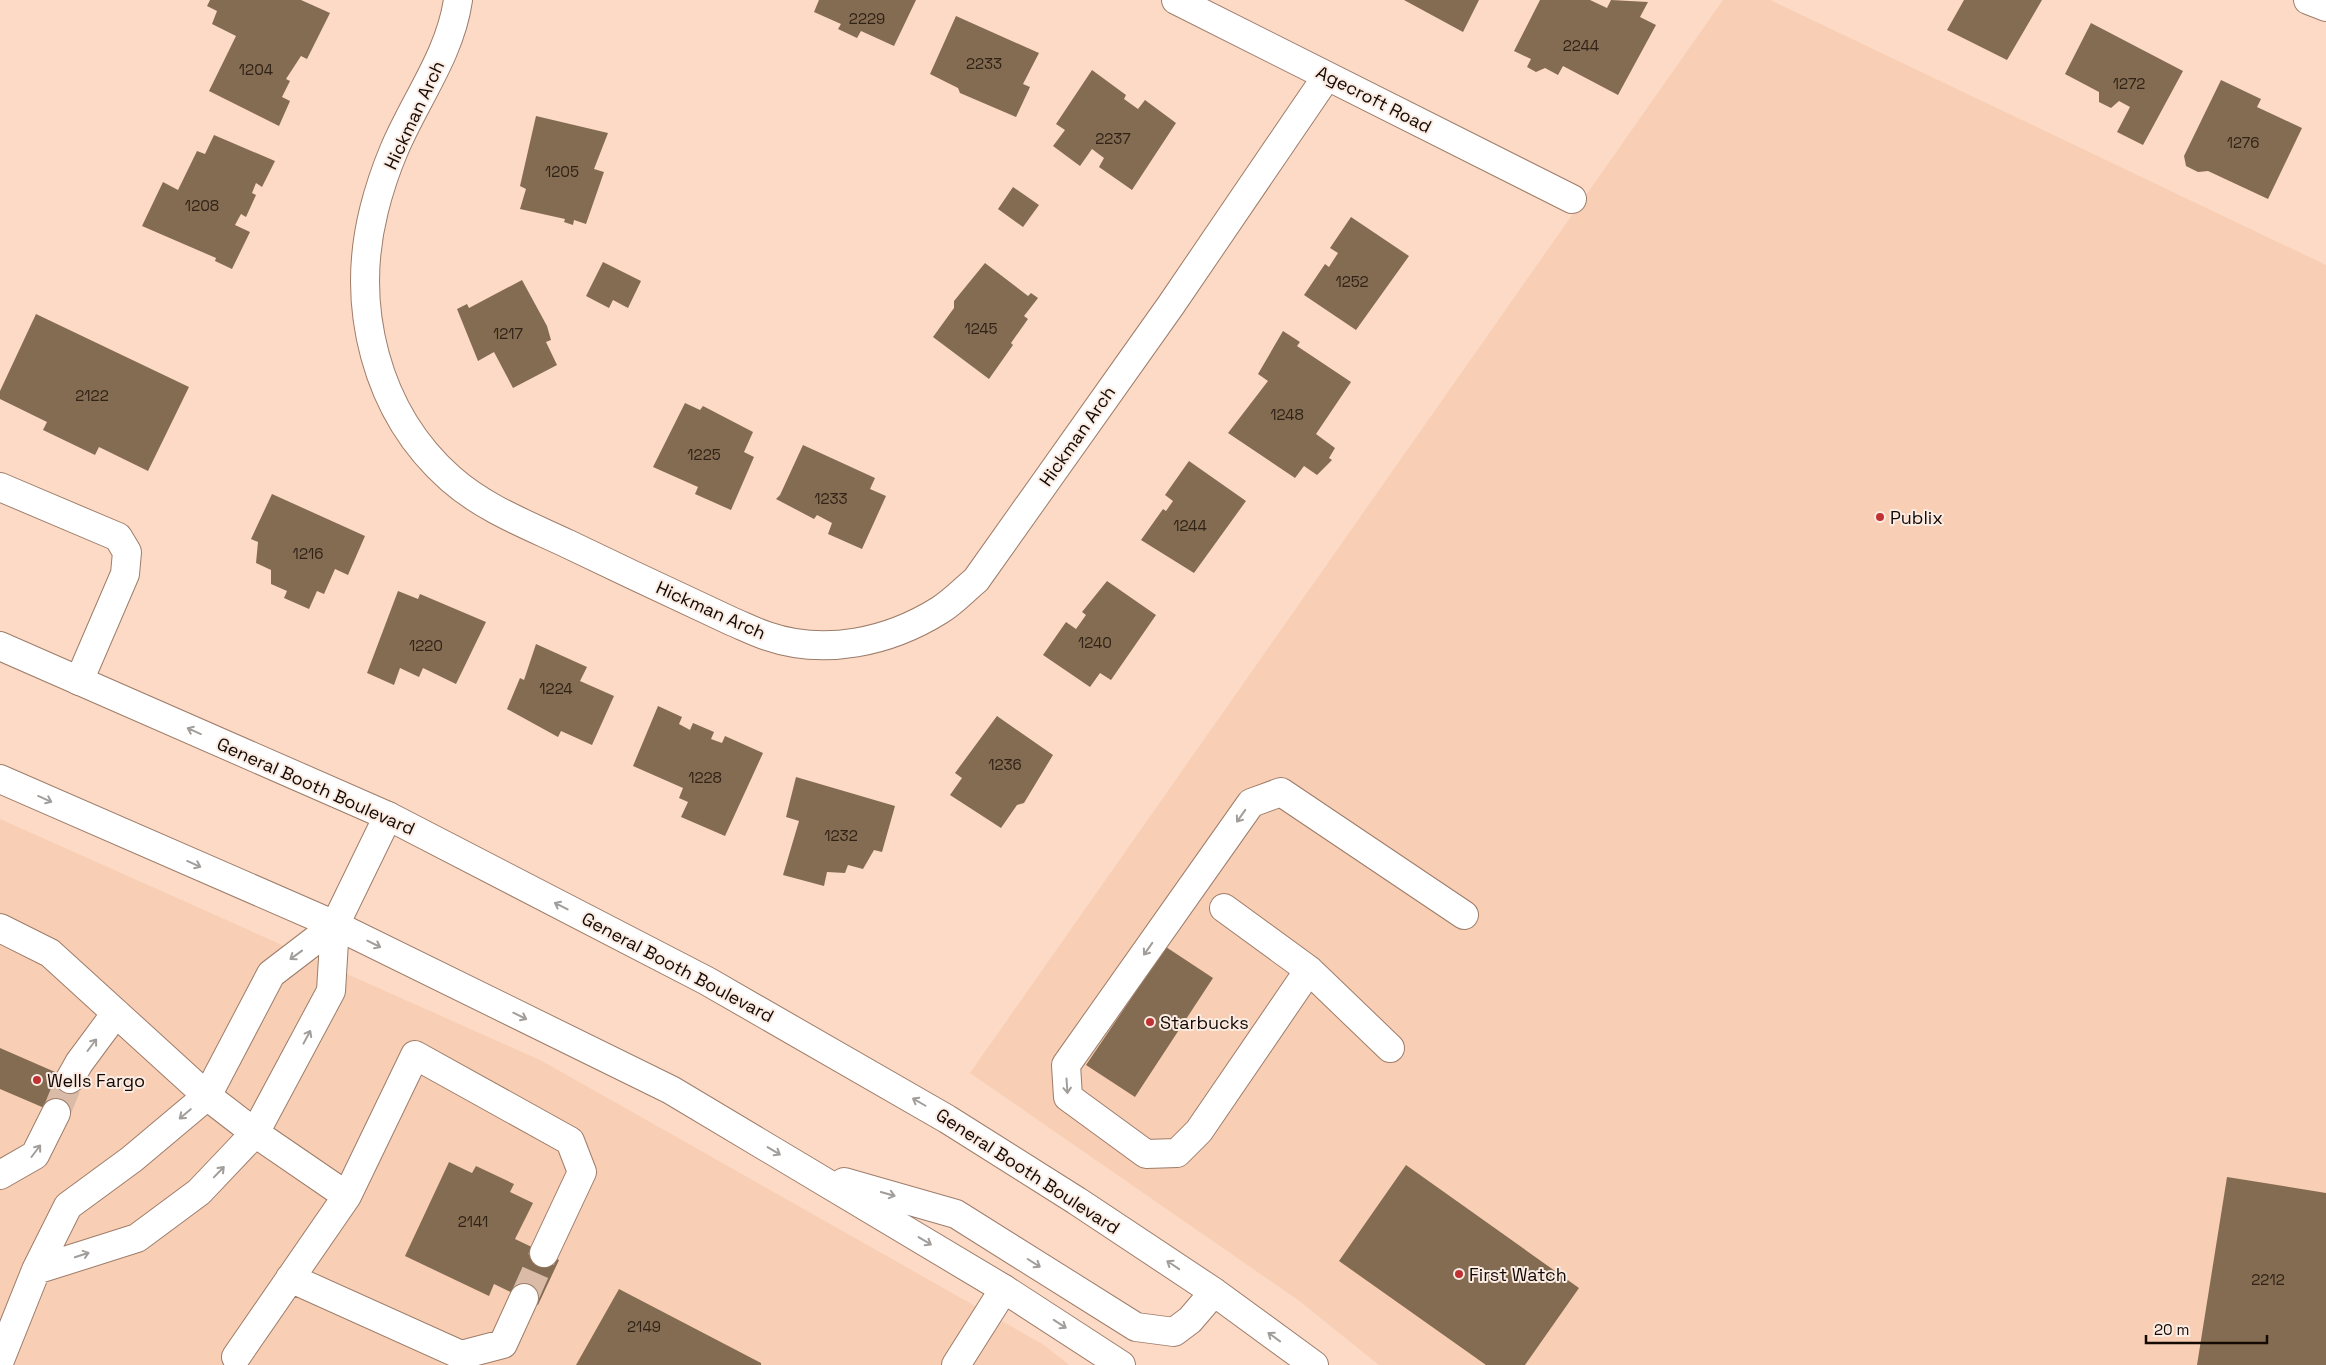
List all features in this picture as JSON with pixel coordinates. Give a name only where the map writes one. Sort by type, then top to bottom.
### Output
[{"type":"main road","name":"Hickman Arch","points":[[458,0],[439,62],[394,150],[374,210],[365,262],[366,312],[374,352],[391,399],[417,441],[445,472],[491,508],[731,621],[768,636],[816,645],[860,643],[903,630],[942,609],[976,580],[1170,305],[1328,76]]},
{"type":"main road","name":"Agecroft Road","points":[[1176,0],[1572,199]]},
{"type":"main road","points":[[2308,0],[2326,7]]},
{"type":"main road","points":[[0,487],[118,537],[126,552],[125,574],[79,681]]},
{"type":"main road","name":"General Booth Boulevard","points":[[0,646],[388,816],[707,981],[947,1118],[1214,1292],[1314,1365]]},
{"type":"main road","points":[[0,779],[336,926],[671,1090],[1004,1289],[1121,1365]]},
{"type":"main road","points":[[1309,970],[1200,1131],[1177,1153],[1146,1154],[1068,1097],[1066,1065],[1251,802],[1281,792],[1464,915]]},
{"type":"main road","points":[[36,1270],[137,1238],[199,1192],[255,1134],[331,991],[336,926],[388,816]]},
{"type":"main road","points":[[1224,908],[1309,970],[1390,1048]]},
{"type":"main road","points":[[0,1360],[36,1270],[68,1206],[132,1159],[206,1096],[270,974],[336,926]]},
{"type":"main road","points":[[0,928],[50,953],[206,1096],[255,1134],[347,1196]]},
{"type":"main road","points":[[70,1079],[79,1063],[116,1013]]},
{"type":"main road","points":[[236,1357],[347,1196],[415,1055],[570,1141],[582,1172],[544,1253]]},
{"type":"main road","points":[[0,1176],[35,1156],[56,1113]]},
{"type":"main road","points":[[808,1172],[956,1214],[1136,1327],[1174,1332],[1190,1320],[1214,1292]]},
{"type":"main road","points":[[290,1278],[460,1355],[503,1344],[524,1298]]},
{"type":"main road","points":[[956,1365],[1004,1289]]},
{"type":"shaded area","points":[[1723,0],[1770,0],[2326,265],[2326,1365],[1379,1365],[1298,1300],[970,1073]]},
{"type":"shaded area","points":[[0,819],[542,1061],[1044,1345],[1069,1365],[0,1365]]},
{"type":"building","points":[[210,0],[301,0],[330,13],[307,59],[301,56],[286,79],[290,81],[282,97],[290,101],[279,126],[209,91],[236,36],[212,24],[217,11],[207,6]]},
{"type":"building","points":[[819,0],[916,0],[894,46],[861,31],[857,38],[838,29],[841,24],[814,12]]},
{"type":"building","points":[[1404,0],[1479,0],[1463,32]]},
{"type":"building","points":[[1540,0],[1590,0],[1607,8],[1611,0],[1648,2],[1640,17],[1656,25],[1618,95],[1563,66],[1558,75],[1545,68],[1536,72],[1527,67],[1531,59],[1514,51]]},
{"type":"building","points":[[1964,0],[2042,0],[2007,60],[1947,30]]},
{"type":"building","points":[[956,16],[1039,53],[1023,84],[1030,87],[1016,117],[960,93],[958,88],[930,74]]},
{"type":"building","points":[[2091,23],[2183,71],[2143,145],[2117,132],[2130,107],[2119,101],[2111,108],[2099,102],[2099,92],[2065,74]]},
{"type":"building","points":[[1092,70],[1126,95],[1124,99],[1138,109],[1145,100],[1176,123],[1132,190],[1099,167],[1104,158],[1092,149],[1080,166],[1053,146],[1065,130],[1056,124]]},
{"type":"building","points":[[2221,80],[2261,99],[2257,107],[2302,128],[2268,199],[2208,171],[2198,172],[2186,166],[2184,156]]},
{"type":"building","points":[[536,116],[608,133],[594,169],[604,172],[586,224],[574,220],[573,225],[564,222],[565,219],[520,209],[526,189],[520,186]]},
{"type":"building","points":[[214,135],[275,161],[262,187],[256,183],[252,193],[256,195],[246,217],[241,214],[235,225],[250,232],[232,269],[215,261],[216,258],[142,226],[163,182],[178,190],[197,151],[205,154]]},
{"type":"building","points":[[1013,187],[1039,205],[1023,227],[998,209]]},
{"type":"building","points":[[1351,217],[1409,256],[1356,330],[1304,295],[1325,264],[1329,267],[1338,253],[1330,248]]},
{"type":"building","points":[[603,262],[641,281],[628,308],[613,300],[609,308],[586,296]]},
{"type":"building","points":[[985,263],[1028,296],[1031,293],[1038,298],[1024,316],[1028,319],[1011,343],[1013,345],[989,379],[933,337],[954,308],[954,301]]},
{"type":"building","points":[[522,280],[547,326],[551,340],[546,342],[557,365],[513,388],[494,352],[478,361],[457,309],[467,304],[469,308]]},
{"type":"building","points":[[36,314],[189,387],[148,471],[99,447],[95,455],[43,430],[47,422],[0,399],[0,391]]},
{"type":"building","points":[[1283,331],[1300,342],[1297,346],[1351,382],[1316,434],[1335,448],[1329,458],[1332,460],[1317,475],[1304,466],[1295,478],[1228,433],[1268,381],[1258,374]]},
{"type":"building","points":[[685,403],[700,410],[703,406],[753,432],[744,452],[754,457],[731,510],[695,494],[698,487],[653,467]]},
{"type":"building","points":[[803,445],[875,478],[870,489],[886,496],[862,549],[828,534],[832,523],[817,515],[814,519],[776,499],[780,495]]},
{"type":"building","points":[[1189,461],[1246,501],[1194,573],[1141,540],[1163,509],[1166,511],[1173,501],[1165,495]]},
{"type":"building","points":[[272,494],[365,536],[348,575],[335,569],[324,594],[317,591],[309,609],[284,598],[287,591],[271,584],[271,570],[256,563],[258,542],[251,539]]},
{"type":"building","points":[[1107,581],[1156,615],[1111,680],[1100,673],[1090,687],[1043,655],[1066,622],[1076,629],[1086,615],[1082,612]]},
{"type":"building","points":[[398,591],[418,599],[420,594],[486,622],[456,684],[423,668],[419,677],[400,668],[394,685],[367,673]]},
{"type":"building","points":[[536,644],[587,667],[580,681],[614,696],[592,745],[561,731],[558,737],[507,709],[520,678],[524,680]]},
{"type":"building","points":[[658,706],[682,717],[679,724],[690,730],[693,723],[714,732],[711,739],[722,743],[725,736],[763,753],[725,836],[681,817],[688,802],[679,798],[683,788],[633,766]]},
{"type":"building","points":[[997,716],[1053,755],[1024,803],[1017,805],[1001,828],[950,795],[962,778],[955,773]]},
{"type":"building","points":[[796,777],[895,806],[882,852],[874,850],[863,869],[848,865],[845,873],[827,872],[824,886],[783,875],[799,821],[786,817]]},
{"type":"building","name":"Starbucks","points":[[1166,947],[1213,978],[1135,1097],[1086,1065]]},
{"type":"building","name":"Wells Fargo","points":[[0,1048],[78,1082],[63,1116],[0,1089]]},
{"type":"building","points":[[449,1162],[472,1173],[476,1166],[514,1184],[510,1192],[533,1203],[515,1239],[559,1260],[538,1305],[494,1284],[489,1296],[405,1256]]},
{"type":"building","name":"First Watch","points":[[1406,1165],[1579,1288],[1525,1365],[1486,1365],[1339,1261]]},
{"type":"building","points":[[2227,1177],[2326,1193],[2326,1365],[2197,1365]]},
{"type":"building","points":[[619,1289],[761,1363],[761,1365],[576,1365]]},
{"type":"tunnel","points":[[56,1113],[70,1079]]},
{"type":"tunnel","points":[[524,1298],[544,1253]]},
{"type":"place","name":"Publix","points":[[1880,517]]},
{"type":"place","name":"Starbucks","points":[[1150,1022]]},
{"type":"place","name":"Wells Fargo","points":[[37,1080]]},
{"type":"place","name":"First Watch","points":[[1459,1274]]}]
